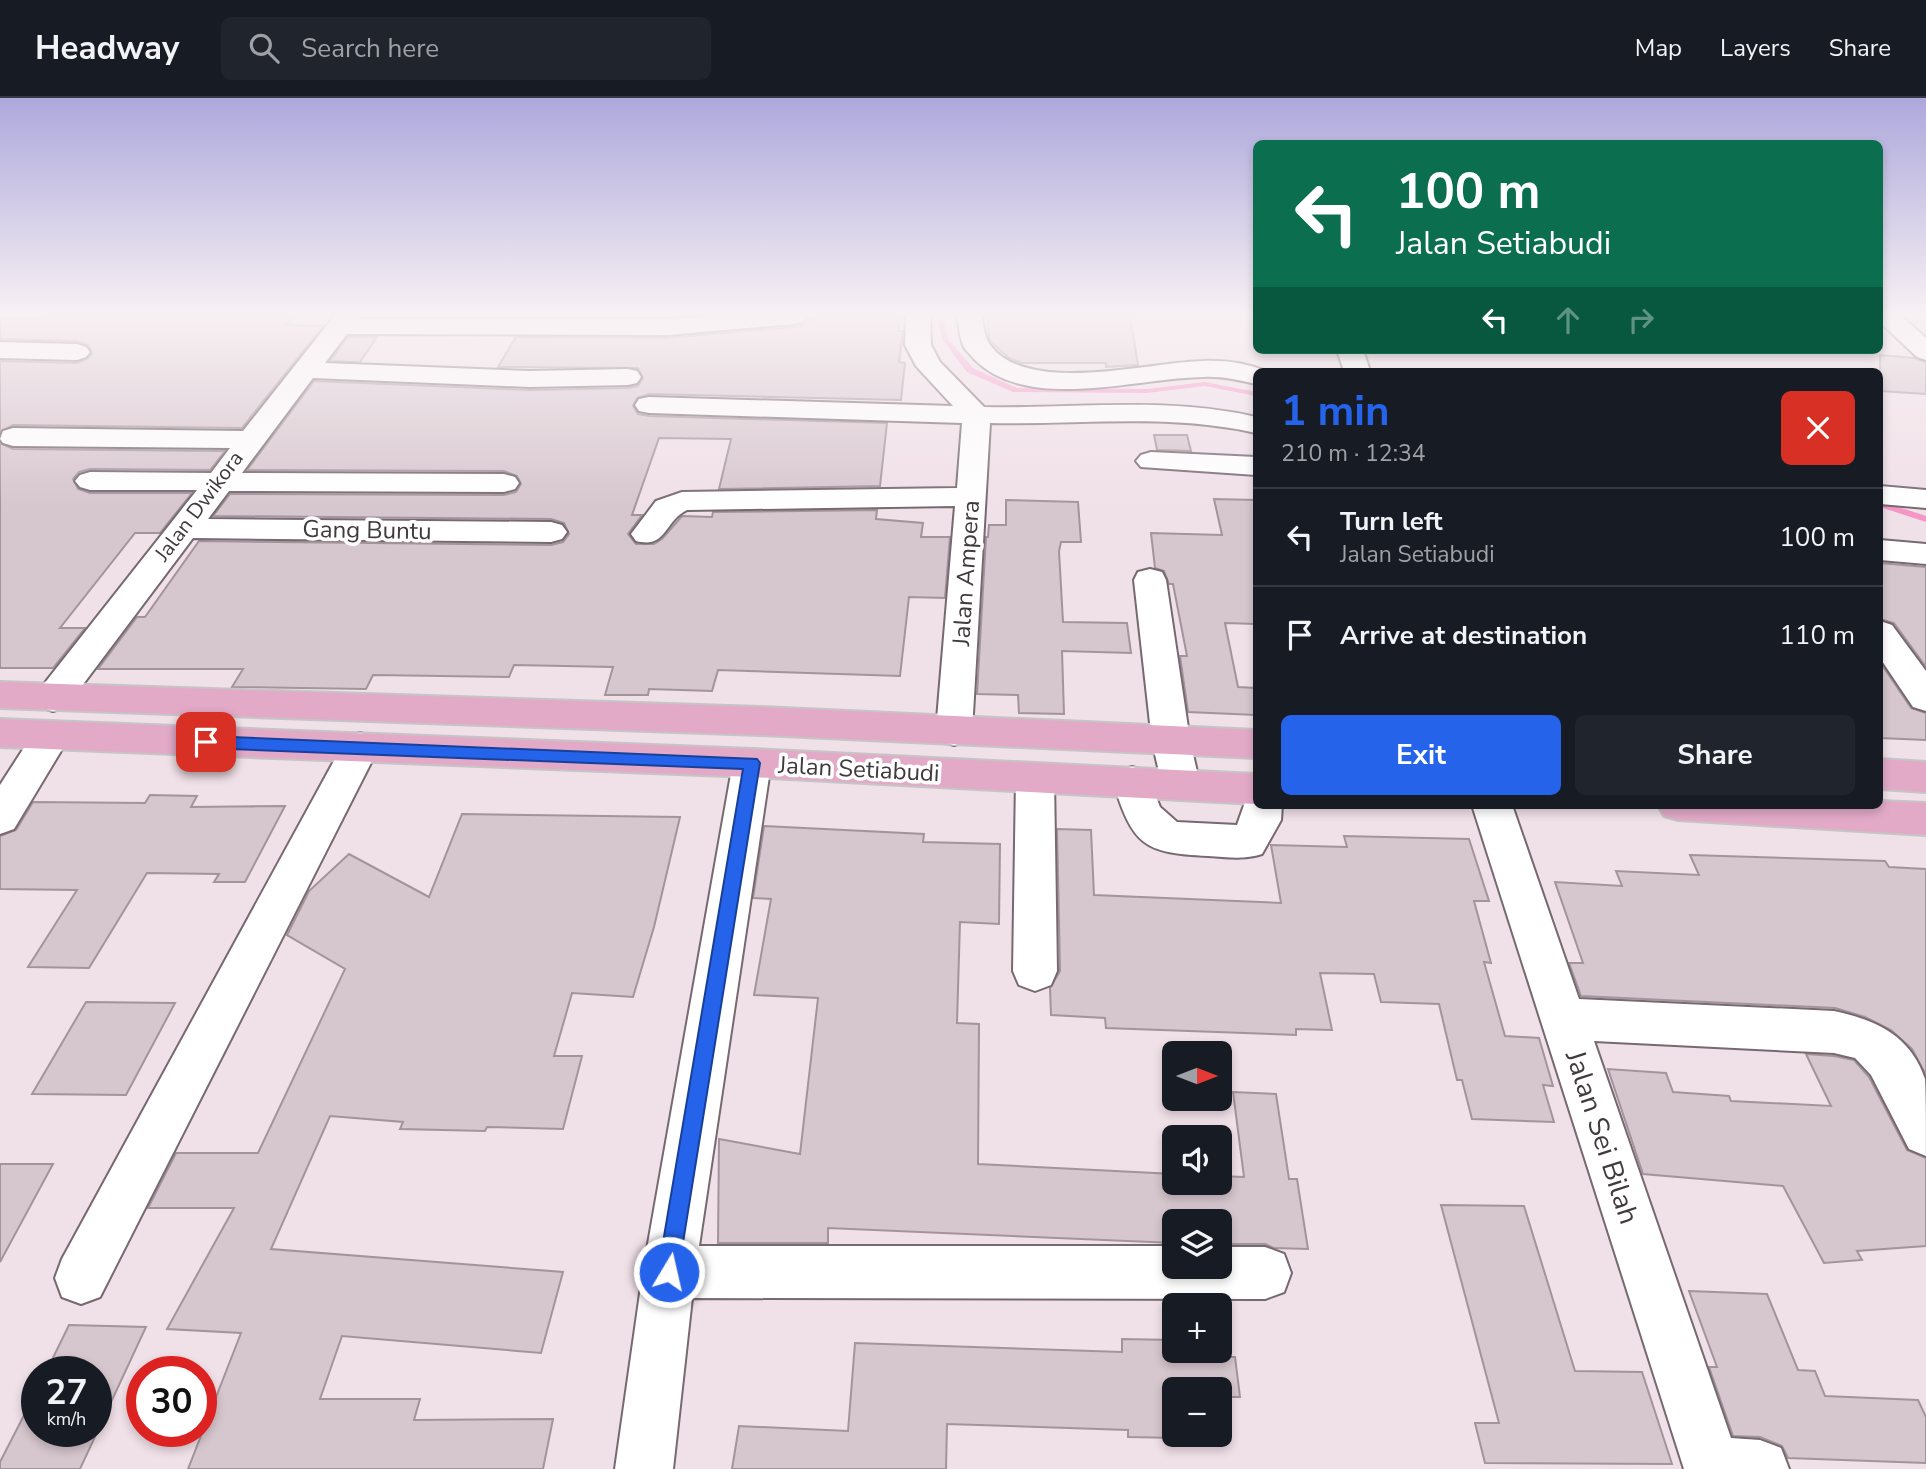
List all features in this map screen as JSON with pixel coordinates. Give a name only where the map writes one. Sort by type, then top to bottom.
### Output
[{"type":"main road","name":"Jalan Setiabudi","points":[[0,695],[760,720],[1253,744]]},
{"type":"main road","points":[[416,749],[434,710]]},
{"type":"main road","name":"Jalan Setiabudi","points":[[0,733],[752,763],[1253,789]]},
{"type":"main road","points":[[1883,774],[1926,777]]},
{"type":"main road","points":[[1749,809],[1926,819]]},
{"type":"street","name":"Jalan Dwikora","points":[[53,698],[297,379]]},
{"type":"street","points":[[941,379],[970,409]]},
{"type":"street","points":[[1043,379],[1100,379]]},
{"type":"street","points":[[285,393],[426,396]]},
{"type":"street","points":[[676,398],[970,409]]},
{"type":"street","points":[[649,405],[1188,414],[1236,419],[1253,424]]},
{"type":"street","name":"Jalan Ampera","points":[[954,731],[972,497],[970,409]]},
{"type":"street","points":[[13,437],[249,440]]},
{"type":"street","points":[[1151,461],[1253,466]]},
{"type":"street","points":[[90,481],[504,483]]},
{"type":"street","points":[[1883,495],[1926,499]]},
{"type":"street","points":[[647,534],[667,508],[682,501],[972,497]]},
{"type":"street","name":"Gang Buntu","points":[[183,528],[551,532]]},
{"type":"street","points":[[1883,550],[1926,554]]},
{"type":"street","points":[[1150,580],[1171,741],[1181,785]]},
{"type":"street","points":[[1883,637],[1926,698]]},
{"type":"street","points":[[0,818],[51,736]]},
{"type":"street","points":[[81,1278],[360,747]]},
{"type":"street","points":[[644,1469],[669,1272],[752,763]]},
{"type":"street","points":[[1035,778],[1035,971]]},
{"type":"street","points":[[1132,782],[1143,815],[1167,838],[1248,842],[1261,820],[1262,809]]},
{"type":"street","name":"Jalan Sei Bilah","points":[[1493,809],[1564,1019],[1728,1468]]},
{"type":"street","points":[[1564,1019],[1835,1032],[1860,1038],[1874,1044],[1892,1068],[1926,1132]]},
{"type":"street","points":[[669,1272],[1265,1273]]},
{"type":"building","points":[[0,379],[281,379],[242,428],[13,425],[0,432]]},
{"type":"building","points":[[642,379],[903,379],[901,400],[649,394],[637,398],[633,406],[638,414],[649,416],[887,423],[880,486],[719,489],[731,439],[659,438],[632,515],[642,515],[628,534],[636,544],[654,544],[662,539],[682,516],[712,517],[713,512],[877,510],[876,519],[923,523],[921,537],[950,537],[945,598],[909,597],[900,676],[718,670],[712,691],[649,689],[648,695],[605,695],[613,667],[514,665],[509,677],[373,675],[366,689],[232,687],[243,669],[98,669],[137,617],[145,617],[199,541],[551,545],[563,542],[569,534],[564,523],[551,519],[213,516],[230,494],[504,495],[516,492],[521,484],[517,476],[504,471],[247,470],[314,381],[530,390],[638,386]]},
{"type":"building","points":[[1883,379],[1926,379],[1926,394],[1883,391]]},
{"type":"building","points":[[1154,435],[1187,435],[1191,451],[1157,450]]},
{"type":"building","points":[[0,443],[13,449],[225,451],[210,470],[90,469],[79,472],[73,479],[78,489],[90,493],[192,493],[160,533],[135,533],[60,628],[85,628],[53,668],[0,668]]},
{"type":"building","points":[[1214,499],[1253,500],[1253,624],[1225,623],[1238,687],[1253,688],[1253,715],[1188,712],[1180,656],[1187,656],[1173,584],[1169,584],[1164,571],[1155,568],[1151,533],[1222,535]]},
{"type":"building","points":[[1006,500],[1078,502],[1081,542],[1061,542],[1059,551],[1063,622],[1127,623],[1131,653],[1062,651],[1064,714],[1019,713],[1018,695],[977,694],[986,537],[989,525],[1006,525]]},
{"type":"building","points":[[1883,563],[1926,567],[1926,667],[1894,623],[1883,620]]},
{"type":"building","points":[[1883,666],[1911,708],[1926,713],[1926,740],[1883,738]]},
{"type":"building","points":[[150,795],[197,796],[191,807],[285,806],[245,882],[214,882],[219,874],[147,873],[89,968],[28,967],[77,890],[0,889],[0,836],[16,830],[33,802],[145,803]]},
{"type":"building","points":[[462,814],[680,817],[654,927],[633,997],[572,993],[554,1056],[582,1056],[563,1129],[400,1129],[403,1122],[330,1116],[271,1249],[563,1272],[541,1353],[342,1336],[320,1399],[420,1399],[414,1420],[553,1419],[543,1469],[188,1469],[197,1447],[217,1447],[217,1395],[241,1333],[167,1329],[234,1208],[148,1208],[176,1153],[258,1153],[345,969],[287,935],[309,891],[349,854],[429,897]]},
{"type":"building","points":[[764,826],[924,834],[923,842],[1000,844],[999,924],[960,922],[957,1023],[979,1024],[978,1164],[1162,1173],[1162,1195],[1232,1195],[1232,1176],[1244,1177],[1233,1092],[1276,1094],[1289,1179],[1297,1179],[1308,1249],[1274,1248],[1265,1244],[1232,1244],[1232,1209],[1162,1209],[1162,1242],[828,1228],[828,1243],[718,1243],[719,1139],[800,1154],[818,998],[754,995],[771,899],[753,898]]},
{"type":"building","points":[[1057,829],[1091,830],[1094,895],[1281,903],[1271,845],[1347,847],[1344,836],[1469,839],[1489,901],[1474,901],[1491,963],[1484,962],[1505,1036],[1539,1038],[1553,1086],[1543,1085],[1554,1122],[1472,1119],[1462,1080],[1457,1080],[1439,1004],[1381,1002],[1374,974],[1320,973],[1332,1030],[1296,1029],[1296,1035],[1106,1028],[1105,1018],[1051,1015],[1050,988],[1060,971]]},
{"type":"building","points":[[1690,855],[1885,861],[1889,867],[1926,869],[1926,1075],[1912,1049],[1891,1030],[1865,1017],[1835,1008],[1581,996],[1569,963],[1583,963],[1555,882],[1622,886],[1616,871],[1699,875]]},
{"type":"building","points":[[86,1002],[175,1003],[126,1095],[32,1094]]},
{"type":"building","points":[[1806,1054],[1854,1060],[1869,1077],[1907,1150],[1926,1158],[1926,1246],[1857,1251],[1862,1260],[1824,1263],[1783,1186],[1643,1174],[1608,1069],[1666,1073],[1673,1092],[1729,1096],[1731,1101],[1831,1106]]},
{"type":"building","points":[[0,1164],[53,1164],[0,1262]]},
{"type":"building","points":[[1441,1205],[1524,1206],[1575,1371],[1642,1372],[1672,1464],[1485,1463],[1475,1423],[1499,1423]]},
{"type":"building","points":[[1689,1291],[1767,1294],[1798,1370],[1815,1371],[1825,1396],[1918,1400],[1926,1417],[1926,1463],[1788,1458],[1782,1446],[1760,1437],[1733,1436],[1709,1367],[1717,1367]]},
{"type":"building","points":[[69,1325],[146,1327],[133,1356],[126,1356],[126,1370],[112,1400],[112,1356],[54,1356]]},
{"type":"building","points":[[1122,1339],[1162,1340],[1162,1363],[1232,1363],[1232,1357],[1235,1357],[1240,1397],[1232,1397],[1232,1377],[1162,1377],[1162,1438],[1128,1437],[1128,1430],[947,1424],[946,1469],[732,1469],[739,1426],[848,1431],[855,1343],[1122,1352]]},
{"type":"building","points":[[21,1421],[21,1447],[90,1447],[80,1469],[0,1469],[0,1462]]},
{"type":"waterway","points":[[991,379],[1016,390],[1147,391],[1205,384],[1253,393]]},
{"type":"waterway","points":[[1883,505],[1926,519]]},
{"type":"route","points":[[206,742],[752,763],[669,1272]]}]
